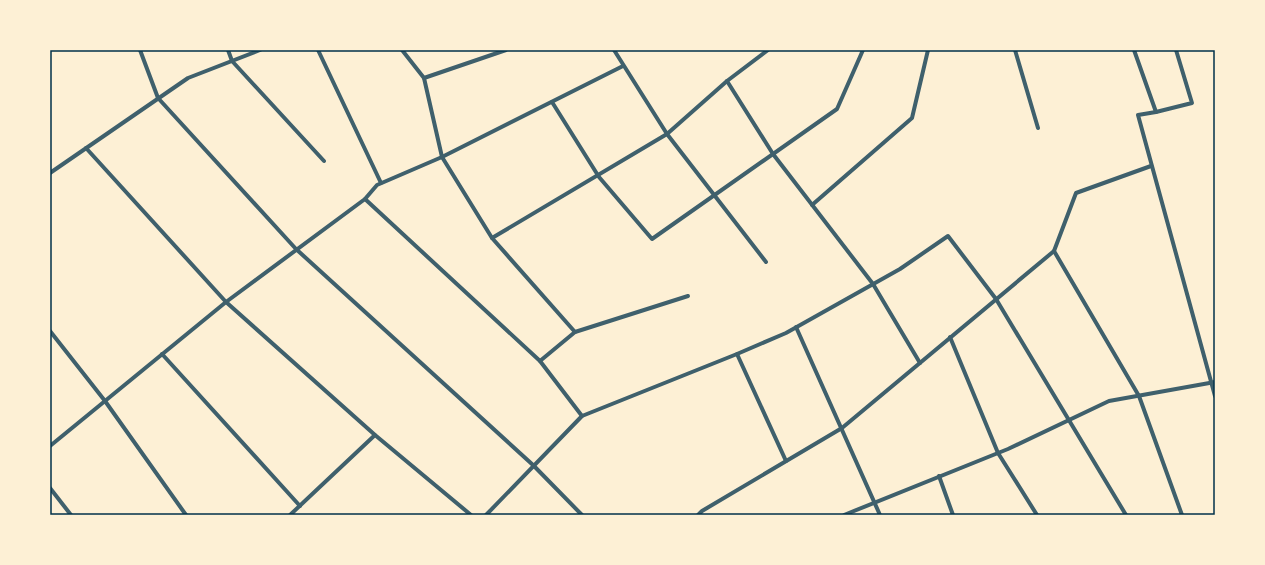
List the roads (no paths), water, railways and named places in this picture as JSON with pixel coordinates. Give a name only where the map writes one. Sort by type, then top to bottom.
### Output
[{"type":"street","points":[[140,50],[158,98],[296,249],[533,465],[582,515]]},
{"type":"street","points":[[228,50],[232,61],[324,161]]},
{"type":"street","points":[[50,172],[188,78],[260,50]]},
{"type":"street","points":[[318,50],[381,183]]},
{"type":"street","points":[[402,50],[424,78],[442,157],[492,238],[575,332]]},
{"type":"street","points":[[424,78],[506,50]]},
{"type":"street","points":[[614,50],[667,134],[766,262]]},
{"type":"street","points":[[492,238],[599,176],[667,134],[727,81],[768,50]]},
{"type":"street","points":[[552,102],[599,176],[652,239],[837,109],[863,50]]},
{"type":"street","points":[[812,205],[912,118],[928,50]]},
{"type":"street","points":[[1015,50],[1038,128]]},
{"type":"street","points":[[1134,50],[1156,112]]},
{"type":"street","points":[[1176,50],[1192,103],[1138,115],[1151,166],[1213,382],[1215,396]]},
{"type":"street","points":[[50,446],[226,302],[296,249],[365,200],[377,185],[442,157],[624,66]]},
{"type":"street","points":[[727,81],[773,154],[873,284],[920,363]]},
{"type":"street","points":[[86,148],[226,302],[375,435],[471,515]]},
{"type":"street","points":[[698,515],[702,511],[842,428],[1054,251],[1076,193],[1151,166]]},
{"type":"street","points":[[365,200],[540,361],[582,416]]},
{"type":"street","points":[[486,515],[582,416],[737,354],[796,327],[900,269],[948,236],[996,299],[1126,515]]},
{"type":"street","points":[[1054,251],[1140,396],[1182,515]]},
{"type":"street","points":[[540,361],[575,332],[688,296]]},
{"type":"street","points":[[796,327],[880,515]]},
{"type":"street","points":[[50,331],[105,401],[186,515]]},
{"type":"street","points":[[950,337],[998,453],[1037,515]]},
{"type":"street","points":[[162,354],[300,506]]},
{"type":"street","points":[[737,354],[786,461]]},
{"type":"street","points":[[844,515],[998,453],[1109,401],[1213,382]]},
{"type":"street","points":[[290,515],[375,435]]},
{"type":"street","points":[[939,476],[953,515]]},
{"type":"street","points":[[50,488],[71,515]]}]
